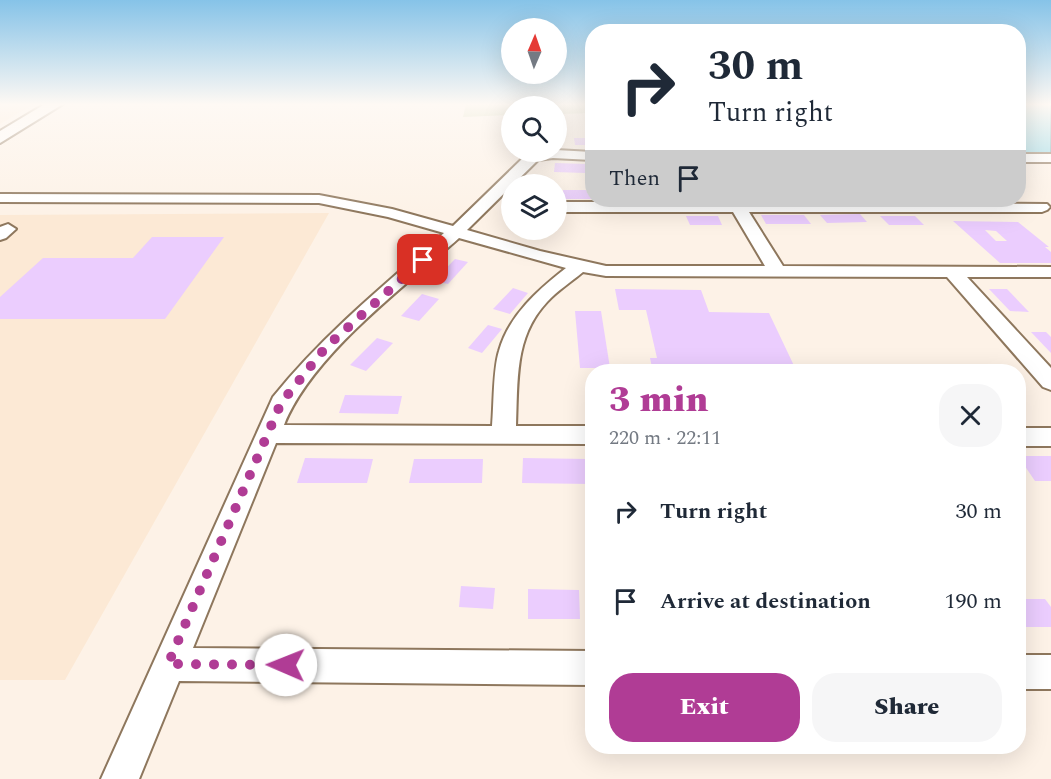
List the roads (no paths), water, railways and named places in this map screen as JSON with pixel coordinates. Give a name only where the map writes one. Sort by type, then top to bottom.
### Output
[{"type":"street","points":[[567,155],[585,156]]},
{"type":"street","points":[[1026,158],[1051,158]]},
{"type":"street","points":[[120,779],[281,403],[326,347],[455,230],[493,207],[530,162]]},
{"type":"street","points":[[1026,196],[1046,211]]},
{"type":"street","points":[[0,198],[319,199],[350,203],[455,230],[578,267],[606,272],[1051,272]]},
{"type":"street","points":[[567,207],[585,206]]},
{"type":"street","points":[[739,207],[778,273]]},
{"type":"street","points":[[892,207],[1046,211]]},
{"type":"street","points":[[503,435],[509,351],[523,321],[540,298],[578,267]]},
{"type":"street","points":[[952,272],[1051,382]]},
{"type":"street","points":[[268,434],[585,435]]},
{"type":"street","points":[[1026,437],[1051,437]]},
{"type":"street","points":[[168,664],[585,668]]},
{"type":"street","points":[[1026,672],[1051,672]]},
{"type":"water","points":[[1026,140],[1051,140],[1051,154],[1026,154]]}]
